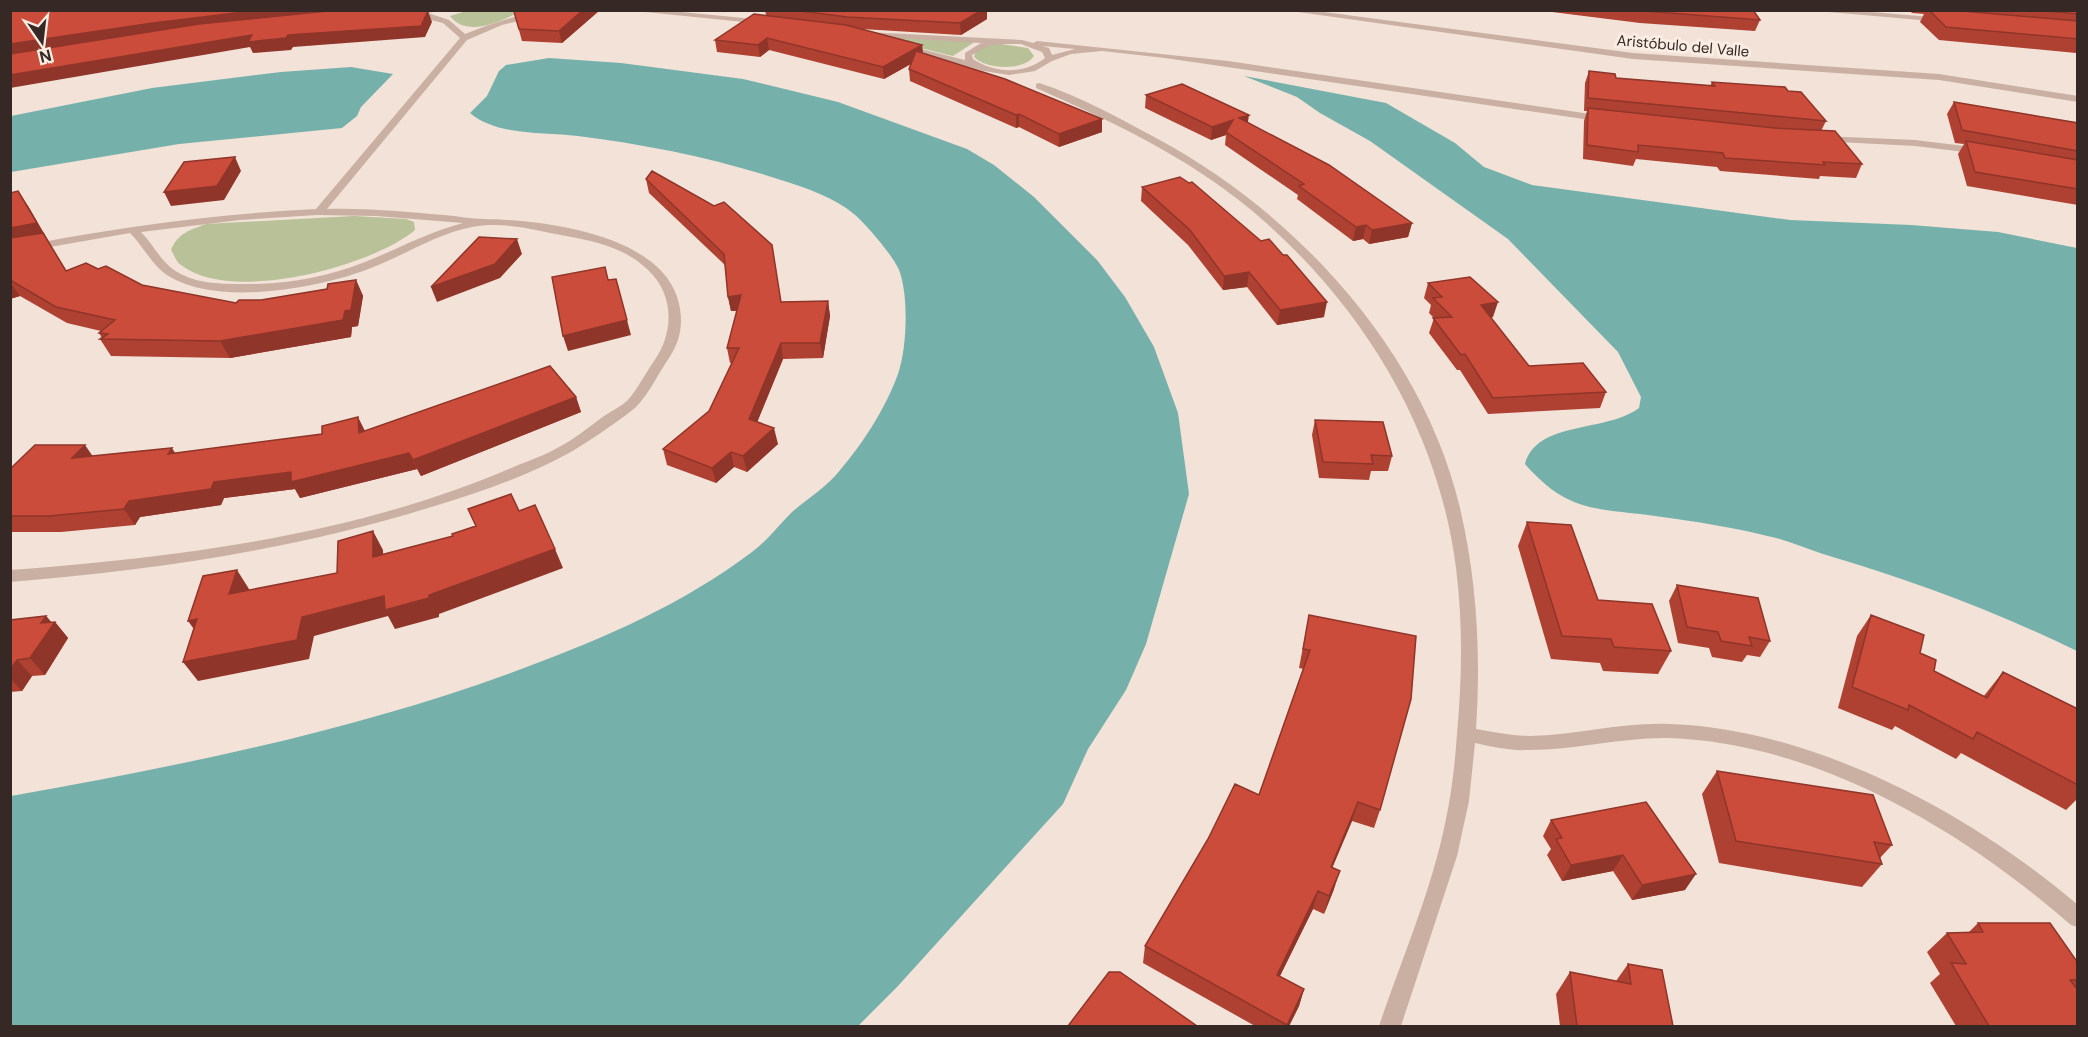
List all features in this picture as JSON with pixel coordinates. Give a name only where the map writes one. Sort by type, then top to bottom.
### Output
[{"type":"street","points":[[396,13],[441,10]]},
{"type":"street","points":[[319,212],[464,38],[500,23],[561,10]]},
{"type":"street","points":[[629,10],[772,23]]},
{"type":"street","name":"Aristóbulo del Valle","points":[[1288,10],[1633,56],[1939,77],[2078,99]]},
{"type":"street","name":"Aristóbulo del Valle","points":[[1347,10],[1658,50],[1850,61],[1968,71]]},
{"type":"street","points":[[1810,10],[1957,21]]},
{"type":"street","points":[[407,13],[443,20],[458,29],[464,38]]},
{"type":"street","points":[[1392,1025],[1436,889],[1459,803],[1466,734],[1470,630],[1464,564],[1450,504],[1434,453],[1415,405],[1385,352],[1337,286],[1303,251],[1234,192],[1146,135],[1039,86],[998,71],[859,35],[1022,42],[1227,62],[1469,101],[1616,120]]},
{"type":"street","points":[[975,65],[968,55],[972,50],[1004,42]]},
{"type":"street","points":[[1022,42],[1046,50],[1049,59]]},
{"type":"street","points":[[998,71],[1031,69],[1049,59],[1070,52],[1102,49]]},
{"type":"street","points":[[1031,69],[1031,78],[1039,86]]},
{"type":"street","points":[[2039,82],[2078,90]]},
{"type":"street","points":[[1815,138],[1944,146],[1996,154]]},
{"type":"street","points":[[10,252],[135,231],[255,215],[319,212],[536,227],[605,242],[649,264],[666,286],[676,310],[676,330],[665,362],[645,389],[611,420],[579,443],[535,467],[488,485],[382,518],[306,536],[201,556],[105,570],[10,576]]},
{"type":"street","points":[[135,231],[145,240],[170,273],[192,282],[223,288],[260,288],[331,278],[445,233],[486,222]]},
{"type":"street","points":[[1466,734],[1528,743],[1643,731],[1687,732],[1746,741],[1810,759],[1876,786],[1943,822],[2008,861],[2078,918]]},
{"type":"green space","points":[[510,11],[514,13],[513,15],[498,22],[472,27],[456,22],[450,16],[463,12]]},
{"type":"green space","points":[[879,38],[976,41],[953,56]]},
{"type":"green space","points":[[1001,44],[1028,48],[1034,56],[1022,64],[1005,67],[987,64],[974,57],[981,48]]},
{"type":"green space","points":[[354,216],[406,219],[414,222],[415,230],[394,244],[367,257],[335,268],[265,281],[232,281],[203,276],[179,264],[171,250],[181,236],[206,224]]},
{"type":"water","points":[[549,58],[621,63],[743,79],[838,102],[967,149],[994,165],[1034,197],[1097,260],[1125,297],[1154,347],[1178,413],[1189,494],[1146,644],[1126,690],[1088,749],[1063,804],[897,987],[858,1026],[11,1026],[11,796],[141,772],[335,728],[461,690],[554,657],[614,632],[699,588],[757,548],[792,512],[835,476],[854,453],[879,415],[893,388],[901,363],[905,337],[904,293],[896,264],[865,225],[846,208],[829,198],[756,172],[681,153],[630,144],[578,136],[521,132],[493,126],[470,113],[487,96],[499,71],[506,65]]},
{"type":"water","points":[[351,67],[393,74],[361,107],[357,116],[342,128],[179,144],[11,172],[11,116],[152,88],[281,72]]},
{"type":"water","points":[[1244,76],[1386,103],[1455,143],[1484,167],[1532,185],[1790,220],[1911,225],[1998,232],[2077,248],[2077,651],[1952,597],[1782,540],[1700,523],[1599,509],[1569,500],[1555,492],[1525,464],[1532,450],[1543,440],[1558,434],[1625,416],[1639,408],[1641,397],[1618,352],[1508,239],[1370,141],[1320,113],[1297,97]]},
{"type":"building","points":[[10,10],[260,10],[10,44]]},
{"type":"building","points":[[338,10],[428,11],[421,26],[288,35],[286,38],[248,42],[252,35],[10,75],[10,54],[199,24]]},
{"type":"building","points":[[520,10],[583,10],[559,31],[519,29],[514,12]]},
{"type":"building","points":[[794,10],[982,10],[960,23],[847,17]]},
{"type":"building","points":[[1636,10],[1753,10],[1760,20],[1644,11]]},
{"type":"building","points":[[1929,10],[2078,21],[2078,39],[1946,27]]},
{"type":"building","points":[[2037,10],[2078,10],[2078,14]]},
{"type":"building","points":[[754,14],[846,25],[922,45],[883,67],[767,38],[758,45],[715,40]]},
{"type":"building","points":[[916,51],[1005,79],[1102,119],[1059,134],[1019,114],[1016,115],[909,69]]},
{"type":"building","points":[[1589,71],[1615,74],[1616,78],[1715,86],[1712,82],[1785,87],[1788,91],[1801,92],[1826,121],[1588,98]]},
{"type":"building","points":[[1182,84],[1249,115],[1239,118],[1329,165],[1412,223],[1372,230],[1366,225],[1356,227],[1299,186],[1304,184],[1226,132],[1233,120],[1212,127],[1146,95]]},
{"type":"building","points":[[1954,102],[2078,123],[2078,151],[1962,130]]},
{"type":"building","points":[[1588,108],[1775,128],[1835,131],[1862,164],[1823,162],[1825,165],[1725,158],[1723,153],[1638,145],[1638,152],[1587,145]]},
{"type":"building","points":[[1966,141],[2078,160],[2078,189],[1975,172]]},
{"type":"building","points":[[235,157],[217,186],[164,192],[184,162]]},
{"type":"building","points":[[652,171],[714,206],[724,202],[772,245],[781,302],[828,301],[820,343],[781,343],[749,419],[774,428],[743,456],[731,452],[712,468],[663,449],[709,411],[739,348],[727,348],[741,295],[728,297],[724,254],[646,179]]},
{"type":"building","points":[[1180,177],[1189,183],[1192,182],[1261,241],[1269,239],[1283,255],[1287,255],[1327,302],[1280,310],[1249,272],[1224,276],[1190,230],[1142,187]]},
{"type":"building","points":[[18,191],[37,223],[10,228],[10,193]]},
{"type":"building","points":[[43,233],[66,271],[86,263],[98,269],[106,266],[142,285],[236,303],[239,300],[261,300],[327,289],[328,284],[356,280],[351,310],[345,311],[343,320],[220,341],[100,339],[108,334],[99,333],[115,320],[56,307],[10,280],[10,238]]},
{"type":"building","points":[[479,237],[517,239],[495,264],[431,287]]},
{"type":"building","points":[[605,267],[608,280],[616,279],[627,320],[563,336],[552,277]]},
{"type":"building","points":[[1470,277],[1498,302],[1481,305],[1529,366],[1583,363],[1606,392],[1493,398],[1465,354],[1461,355],[1433,318],[1452,317],[1433,298],[1442,297],[1428,283]]},
{"type":"building","points":[[550,366],[576,397],[413,460],[409,453],[291,482],[291,472],[214,482],[211,489],[129,501],[124,509],[49,516],[10,516],[10,469],[35,445],[85,445],[72,458],[172,448],[168,454],[322,434],[322,426],[358,417],[359,433]]},
{"type":"building","points":[[1315,420],[1383,422],[1392,456],[1371,455],[1373,464],[1323,462]]},
{"type":"building","points":[[511,494],[519,511],[535,505],[555,549],[429,595],[429,598],[385,610],[384,596],[302,617],[297,640],[183,662],[197,619],[188,621],[203,576],[237,570],[229,594],[337,573],[338,541],[373,531],[373,557],[453,536],[452,534],[476,526],[468,509]]},
{"type":"building","points":[[1527,522],[1571,525],[1598,600],[1652,604],[1671,651],[1614,647],[1611,639],[1562,636]]},
{"type":"building","points":[[1677,585],[1758,598],[1770,641],[1749,637],[1752,646],[1721,641],[1718,632],[1687,627]]},
{"type":"building","points":[[1309,615],[1416,636],[1411,699],[1380,810],[1358,802],[1331,867],[1340,871],[1329,896],[1318,891],[1277,975],[1304,989],[1287,1025],[1145,946],[1208,839],[1235,784],[1259,795],[1310,650],[1303,649]]},
{"type":"building","points":[[1871,615],[1924,635],[1920,653],[1936,660],[1934,671],[1987,698],[2003,672],[2078,709],[2078,785],[1977,732],[1973,739],[1909,705],[1908,710],[1852,687]]},
{"type":"building","points":[[46,616],[41,623],[55,622],[30,658],[17,660],[10,670],[10,620]]},
{"type":"building","points":[[1717,771],[1873,795],[1892,845],[1874,842],[1882,864],[1736,841]]},
{"type":"building","points":[[1646,802],[1696,874],[1642,885],[1623,855],[1571,865],[1556,839],[1562,838],[1551,820]]},
{"type":"building","points":[[1978,923],[2050,923],[2078,963],[2078,980],[2070,980],[2078,990],[2078,1026],[1989,1026],[1951,963],[1966,964],[1947,933],[1983,932]]},
{"type":"building","points":[[1628,964],[1662,970],[1673,1026],[1577,1026],[1570,972],[1631,984]]},
{"type":"building","points":[[1109,972],[1120,972],[1197,1026],[1068,1026]]}]
